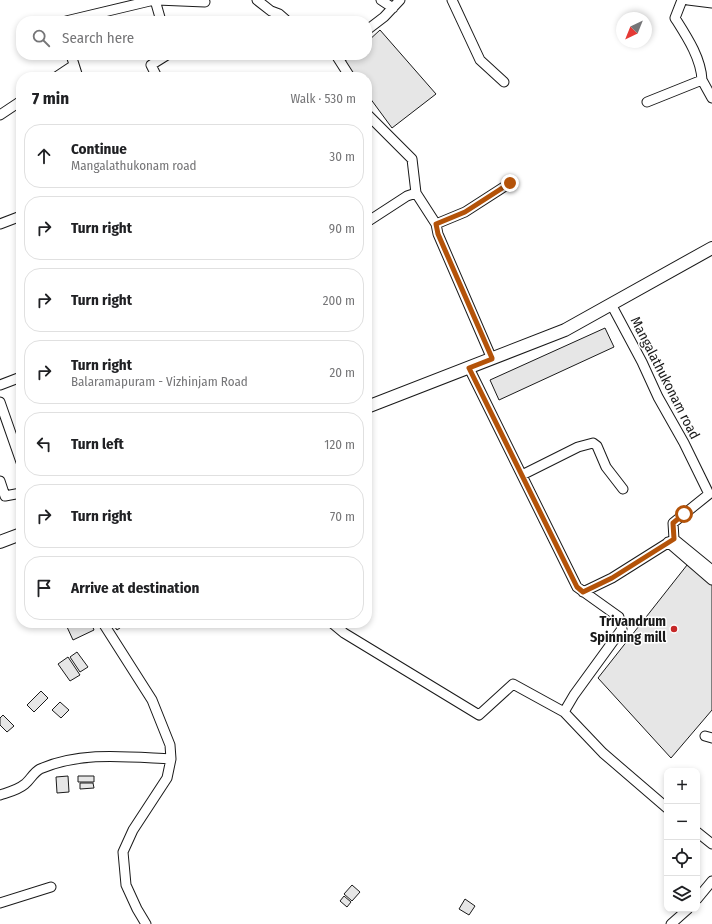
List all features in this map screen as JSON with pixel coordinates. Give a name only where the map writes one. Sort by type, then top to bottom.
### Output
[{"type":"main road","points":[[372,404],[566,330],[712,248]]},
{"type":"main road","points":[[0,542],[16,536]]},
{"type":"street","points":[[155,0],[160,16]]},
{"type":"street","points":[[87,16],[155,0],[205,2]]},
{"type":"street","points":[[257,0],[271,11],[281,16]]},
{"type":"street","points":[[381,0],[393,8]]},
{"type":"street","points":[[372,26],[384,17],[400,0]]},
{"type":"street","points":[[452,0],[480,60],[504,82]]},
{"type":"street","points":[[682,0],[675,18],[688,38],[701,69],[702,80],[712,98]]},
{"type":"street","points":[[688,0],[712,3]]},
{"type":"street","points":[[73,60],[77,72]]},
{"type":"street","points":[[154,72],[151,65],[159,60]]},
{"type":"street","points":[[339,60],[347,72]]},
{"type":"street","points":[[64,72],[74,65]]},
{"type":"street","points":[[647,102],[702,80]]},
{"type":"street","points":[[0,115],[16,104]]},
{"type":"street","points":[[372,119],[412,159],[416,193],[436,224],[438,234],[492,359]]},
{"type":"street","points":[[436,224],[465,212],[510,183]]},
{"type":"street","points":[[372,219],[407,196],[416,193]]},
{"type":"street","points":[[0,224],[16,218]]},
{"type":"street","name":"Mangalathukonam road","points":[[611,304],[642,362],[664,410],[684,443],[710,496],[673,523],[671,541]]},
{"type":"street","points":[[469,368],[577,587],[619,617],[622,629],[574,695],[564,712]]},
{"type":"street","points":[[0,385],[16,379]]},
{"type":"street","points":[[0,402],[16,448]]},
{"type":"street","points":[[522,475],[578,447],[593,443],[597,446],[606,467],[623,489]]},
{"type":"street","points":[[0,481],[5,496],[16,494]]},
{"type":"street","points":[[583,592],[612,578],[671,541]]},
{"type":"street","points":[[671,541],[712,570]]},
{"type":"street","points":[[671,541],[712,580]]},
{"type":"street","points":[[106,628],[152,700],[170,745],[171,759],[167,778],[133,830],[123,852],[126,885],[146,924]]},
{"type":"street","points":[[338,628],[479,715],[513,684],[564,712],[603,753],[664,805]]},
{"type":"street","points":[[0,795],[20,788],[27,783],[38,770],[60,762],[109,755],[171,759]]},
{"type":"street","points":[[700,834],[712,844]]},
{"type":"street","points":[[700,895],[712,881]]},
{"type":"street","points":[[0,903],[50,887]]},
{"type":"street","points":[[671,924],[685,912]]},
{"type":"building","points":[[380,30],[436,94],[392,128],[372,101],[372,72],[351,72],[344,62],[346,60],[372,60],[372,37]]},
{"type":"building","points":[[605,328],[614,347],[499,400],[490,380]]},
{"type":"building","name":"Trivandrum Spinning mill","points":[[691,560],[712,579],[712,710],[671,758],[598,678]]},
{"type":"building","points":[[67,628],[93,628],[94,630],[73,640]]},
{"type":"building","points":[[77,652],[88,667],[80,672],[70,657]]},
{"type":"building","points":[[68,657],[80,675],[70,681],[58,664]]},
{"type":"building","points":[[41,691],[48,698],[34,712],[27,705]]},
{"type":"building","points":[[60,702],[69,710],[61,718],[52,710]]},
{"type":"building","points":[[3,715],[14,726],[7,732],[0,725],[0,718]]},
{"type":"building","points":[[68,776],[69,792],[57,793],[56,777]]},
{"type":"building","points":[[78,776],[94,776],[94,782],[78,782]]},
{"type":"building","points":[[80,783],[93,783],[94,788],[80,789]]},
{"type":"building","points":[[352,885],[360,892],[352,901],[344,894]]},
{"type":"building","points":[[344,896],[351,902],[347,907],[340,901]]},
{"type":"building","points":[[465,899],[475,906],[469,915],[459,909]]},
{"type":"place","name":"Trivandrum Spinning mill","points":[[674,629]]},
{"type":"route","points":[[510,183],[465,212],[436,224],[438,234],[492,358],[469,368],[577,587],[583,592],[612,578],[674,539],[673,523],[684,514]]}]
